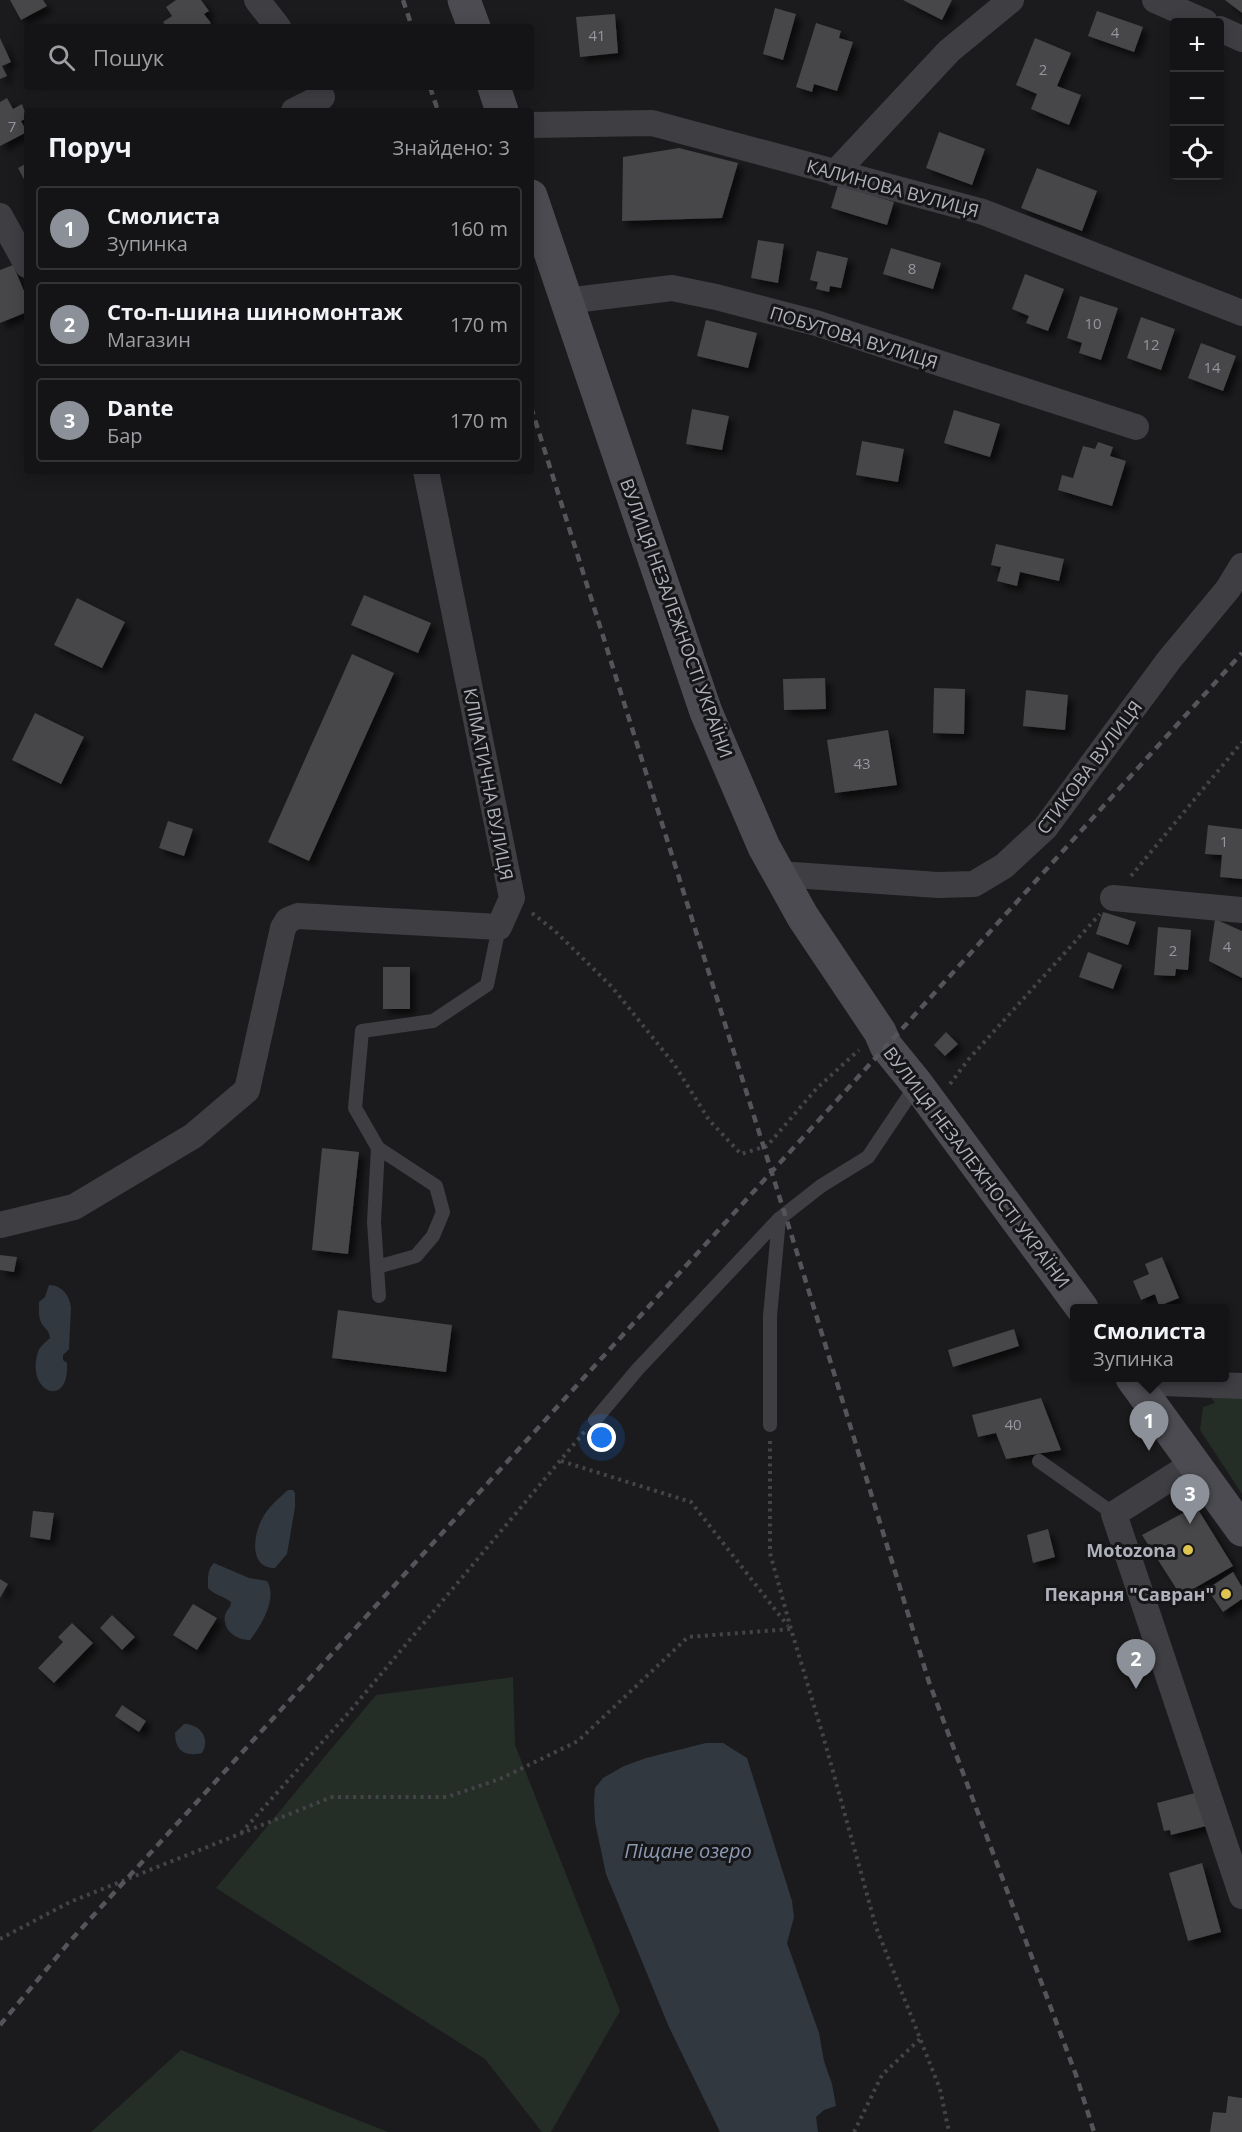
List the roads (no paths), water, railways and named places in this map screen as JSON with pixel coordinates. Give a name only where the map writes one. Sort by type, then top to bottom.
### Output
[{"type":"main road","points":[[464,0],[473,24]]},
{"type":"main road","points":[[495,90],[501,108]]},
{"type":"main road","name":"ВУЛИЦЯ НЕЗАЛЕЖНОСТІ УКРАЇНИ","points":[[534,205],[706,712],[764,847],[803,917],[880,1032],[886,1046],[926,1095],[1079,1304]]},
{"type":"main road","points":[[1136,1382],[1242,1530]]},
{"type":"street","points":[[257,0],[276,24]]},
{"type":"street","points":[[836,173],[949,51],[1011,0]]},
{"type":"street","points":[[1155,0],[1196,18]]},
{"type":"street","points":[[1224,31],[1242,39]]},
{"type":"street","points":[[300,108],[322,98]]},
{"type":"street","name":"КАЛИНОВА ВУЛИЦЯ","points":[[534,125],[652,123],[982,212],[1242,313]]},
{"type":"street","points":[[0,216],[18,251]]},
{"type":"street","name":"ПОБУТОВА ВУЛИЦЯ","points":[[566,301],[672,288],[716,297],[816,323],[1136,427]]},
{"type":"street","name":"КЛІМАТИЧНА ВУЛИЦЯ","points":[[427,474],[512,898],[499,927]]},
{"type":"street","name":"СТИКОВА ВУЛИЦЯ","points":[[779,874],[938,885],[974,884],[1004,866],[1045,828],[1169,660],[1228,589],[1242,566]]},
{"type":"street","points":[[1113,898],[1242,910]]},
{"type":"street","points":[[0,1226],[74,1207],[193,1136],[247,1089],[283,928],[288,920],[298,916],[499,927]]},
{"type":"street","points":[[1229,1374],[1242,1365]]},
{"type":"street","points":[[1183,1382],[1242,1386]]},
{"type":"street","points":[[1194,1463],[1114,1514],[1242,1896]]},
{"type":"lane","points":[[377,1267],[416,1256],[434,1236],[442,1212],[436,1186],[378,1148],[355,1108],[362,1031],[433,1021],[487,985],[499,927]]},
{"type":"lane","points":[[594,1420],[637,1370],[779,1219],[821,1186],[868,1157],[926,1095]]},
{"type":"lane","points":[[378,1148],[374,1222],[379,1296]]},
{"type":"lane","points":[[770,1425],[770,1317],[779,1219]]},
{"type":"lane","points":[[1039,1461],[1114,1514]]},
{"type":"water","points":[[49,1285],[54,1285],[64,1292],[71,1308],[69,1349],[63,1355],[63,1360],[67,1363],[66,1378],[62,1387],[56,1391],[42,1386],[37,1378],[36,1366],[41,1346],[50,1338],[39,1316],[39,1302],[45,1297]]},
{"type":"water","points":[[288,1490],[293,1490],[295,1493],[295,1507],[287,1554],[275,1568],[267,1567],[261,1563],[255,1550],[259,1526],[267,1511]]},
{"type":"water","points":[[214,1563],[249,1578],[267,1581],[271,1595],[267,1612],[250,1640],[235,1636],[228,1630],[225,1615],[231,1602],[208,1588],[209,1571]]},
{"type":"water","points":[[184,1724],[195,1726],[202,1733],[205,1742],[202,1753],[186,1753],[179,1748],[175,1733]]},
{"type":"water","name":"Піщане озеро","points":[[706,1743],[723,1743],[747,1758],[792,1901],[794,1917],[787,1943],[819,2033],[836,2106],[824,2110],[816,2117],[818,2132],[720,2132],[669,2027],[606,1874],[595,1822],[595,1788],[603,1778],[624,1766]]},
{"type":"railway","points":[[403,0],[411,24]]},
{"type":"railway","points":[[431,90],[437,108]]},
{"type":"railway","points":[[534,417],[798,1256],[929,1682],[1076,2075],[1094,2132]]},
{"type":"railway","points":[[0,2025],[71,1940],[1242,653]]},
{"type":"place","name":"Смолиста","points":[[1149,1451]]},
{"type":"place","name":"Dante","points":[[1190,1524]]},
{"type":"place","name":"Motozona","points":[[1188,1550]]},
{"type":"place","name":"Пекарня \"Савран\"","points":[[1226,1594]]},
{"type":"place","name":"Сто-п-шина шиномонтаж","points":[[1136,1689]]}]
